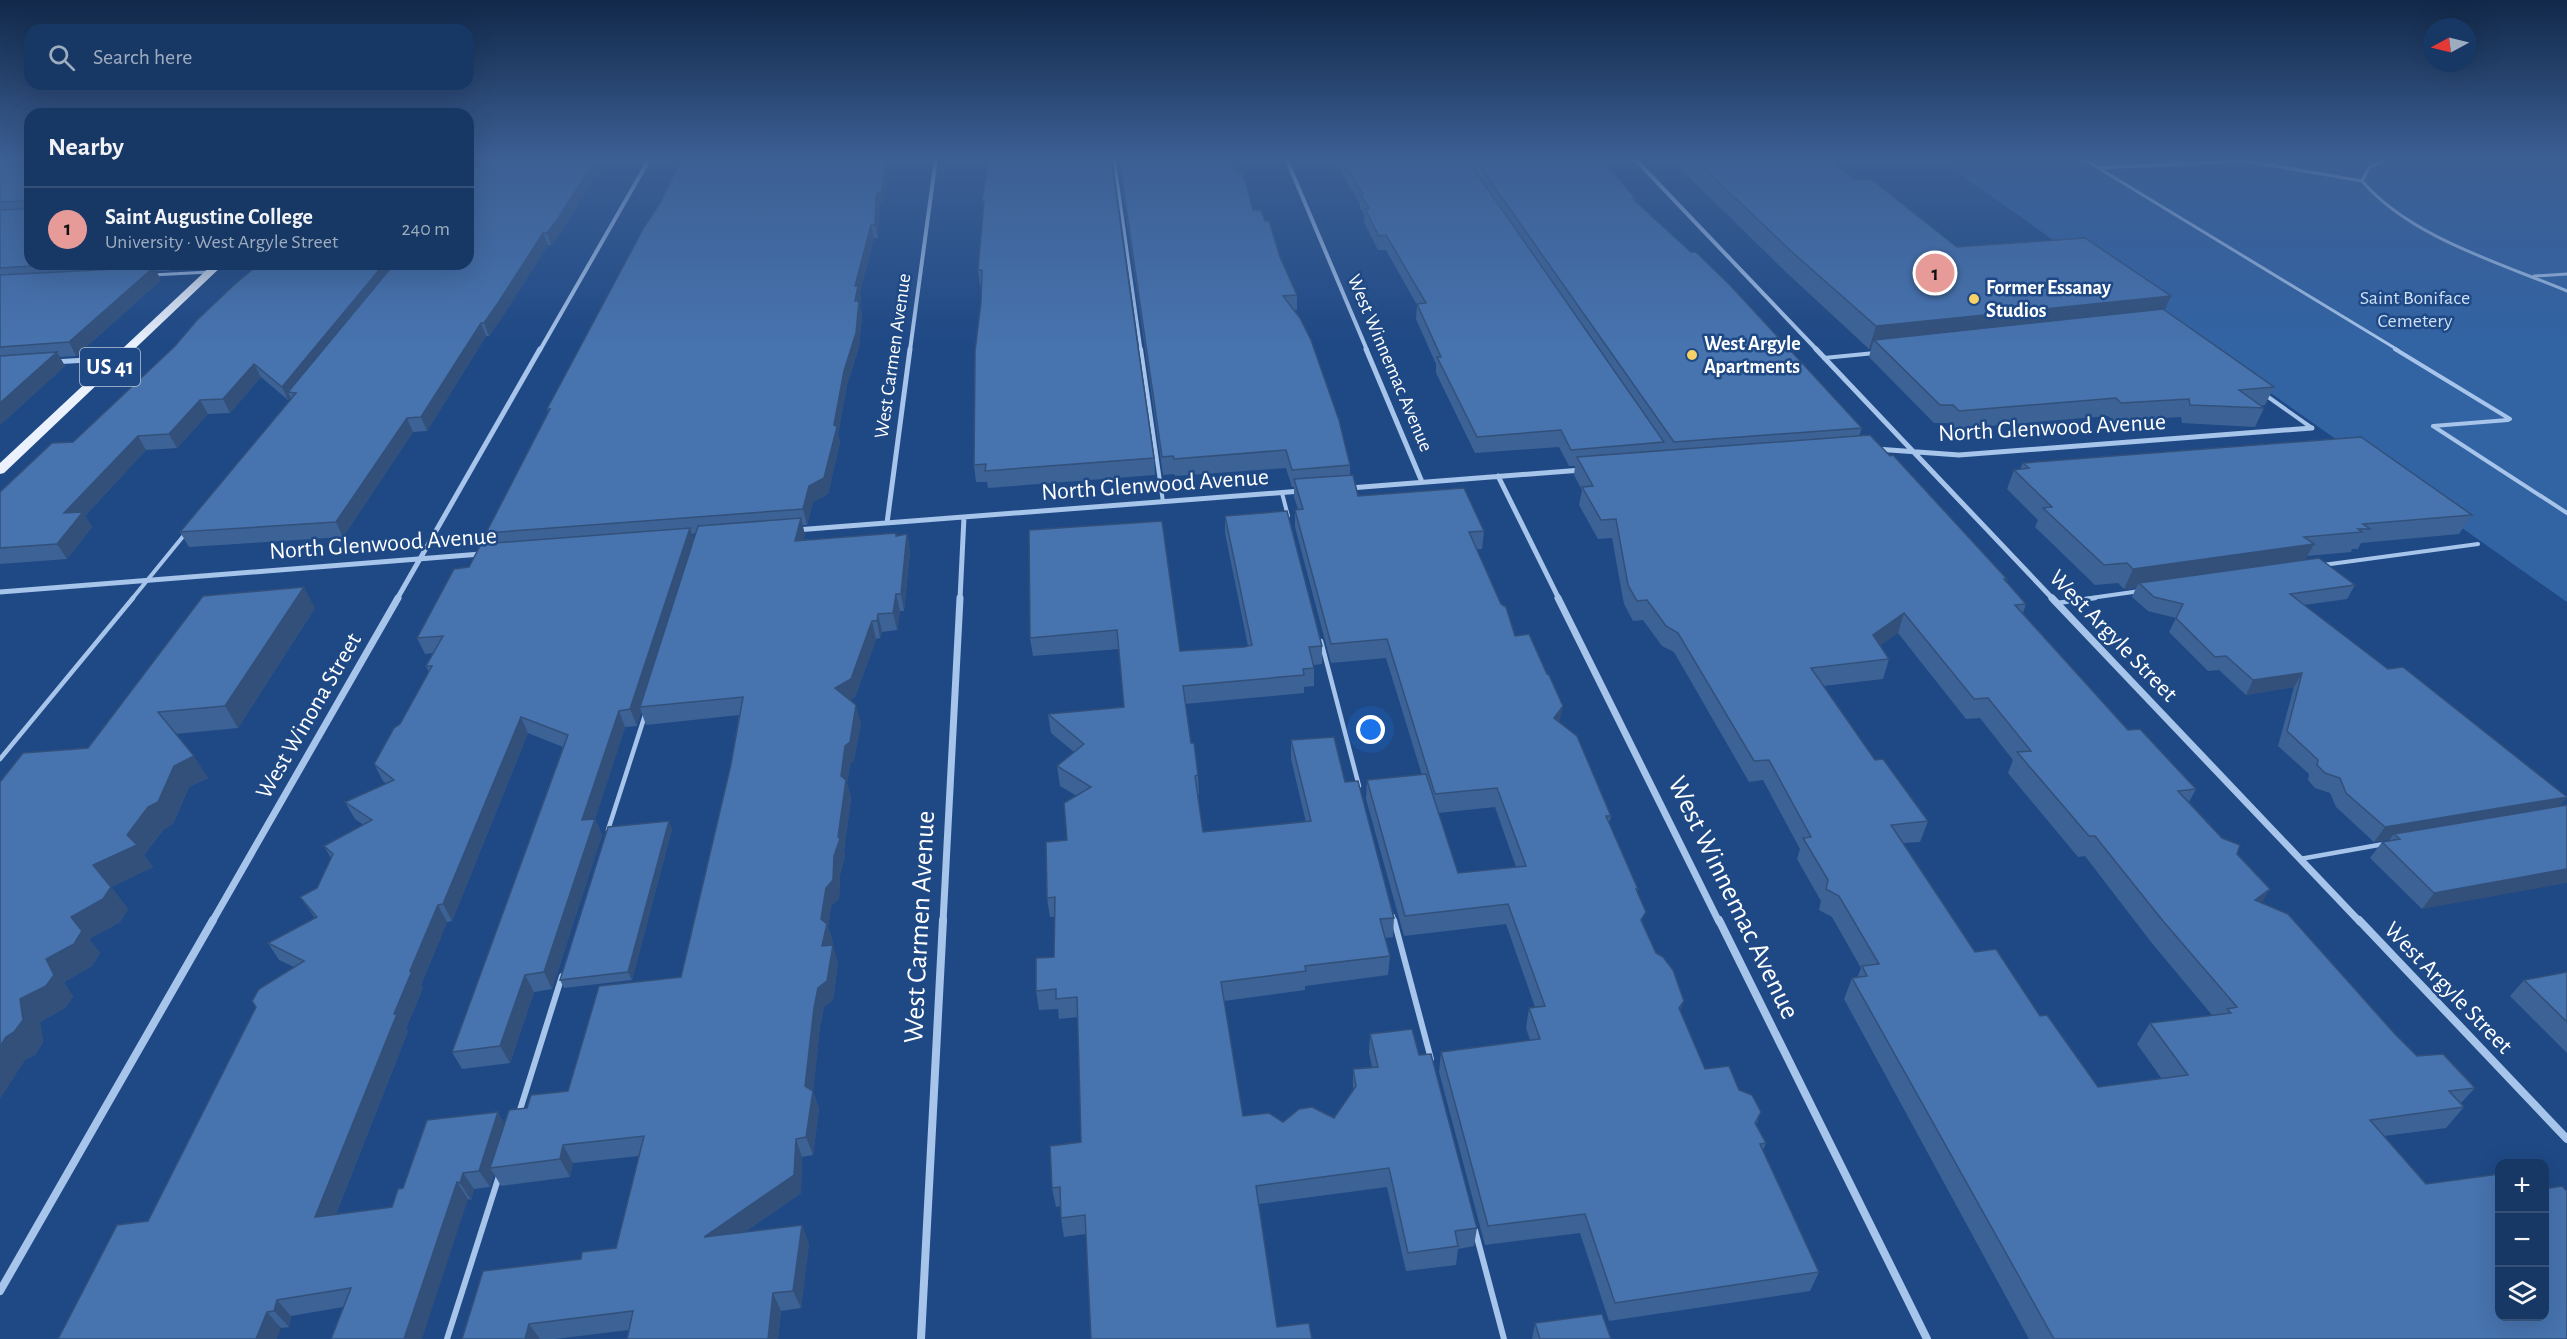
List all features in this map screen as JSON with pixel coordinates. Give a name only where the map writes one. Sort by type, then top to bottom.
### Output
[{"type":"main road","name":"US 41","points":[[2,466],[213,270]]},
{"type":"street","name":"West Winona Street","points":[[0,1291],[614,220]]},
{"type":"street","name":"West Carmen Avenue","points":[[887,523],[928,220]]},
{"type":"street","name":"West Winnemac Avenue","points":[[1312,220],[1422,482]]},
{"type":"street","name":"West Argyle Street","points":[[1693,220],[2567,1139]]},
{"type":"street","points":[[45,362],[119,358]]},
{"type":"street","name":"North Glenwood Avenue","points":[[1866,448],[1959,455],[2312,428]]},
{"type":"street","points":[[1340,488],[1589,469]]},
{"type":"street","name":"West Winnemac Avenue","points":[[1498,476],[1927,1339]]},
{"type":"street","name":"North Glenwood Avenue","points":[[783,531],[1305,491]]},
{"type":"street","name":"West Carmen Avenue","points":[[921,1339],[964,517]]},
{"type":"street","name":"North Glenwood Avenue","points":[[0,592],[489,554]]},
{"type":"lane","points":[[1123,220],[1163,502]]},
{"type":"lane","points":[[2184,220],[2510,419],[2433,426],[2567,513]]},
{"type":"lane","points":[[2410,220],[2453,242],[2567,291]]},
{"type":"lane","points":[[151,275],[197,270]]},
{"type":"lane","points":[[2531,276],[2567,274]]},
{"type":"lane","points":[[1824,358],[1882,352]]},
{"type":"lane","points":[[2257,388],[2312,428]]},
{"type":"lane","points":[[1282,493],[1290,526]]},
{"type":"lane","points":[[0,759],[191,526]]},
{"type":"lane","points":[[2313,567],[2478,544]]},
{"type":"lane","points":[[2057,603],[2147,590]]},
{"type":"lane","points":[[1318,629],[1360,789]]},
{"type":"lane","points":[[605,842],[648,706]]},
{"type":"lane","points":[[2300,859],[2386,844]]},
{"type":"lane","points":[[1390,904],[1432,1064]]},
{"type":"lane","points":[[515,1124],[565,966]]},
{"type":"lane","points":[[447,1339],[501,1169]]},
{"type":"lane","points":[[1474,1224],[1504,1339]]},
{"type":"green space","name":"Saint Boniface Cemetery","points":[[2026,220],[2567,220],[2567,602]]},
{"type":"building","points":[[0,220],[24,220],[24,266],[0,268]]},
{"type":"building","points":[[474,220],[557,220],[547,233],[543,233],[498,303],[484,323],[481,323],[421,417],[407,418],[336,522],[180,532],[296,393],[288,392],[389,270],[474,270]]},
{"type":"building","points":[[649,220],[875,220],[875,225],[871,225],[855,286],[858,286],[855,301],[859,301],[856,333],[844,371],[834,425],[837,427],[824,478],[809,486],[803,509],[486,533],[550,409],[547,409]]},
{"type":"building","points":[[982,220],[1120,220],[1154,458],[985,471],[986,464],[974,465],[975,351],[982,270],[978,270]]},
{"type":"building","points":[[1128,220],[1269,221],[1280,257],[1297,295],[1283,296],[1300,318],[1311,340],[1339,420],[1350,465],[1292,470],[1286,450],[1174,459],[1173,456],[1162,457]]},
{"type":"building","points":[[1371,220],[1510,220],[1664,442],[1571,450],[1561,430],[1477,437],[1437,357],[1441,357],[1417,304],[1426,303],[1386,235],[1379,236]]},
{"type":"building","points":[[1518,220],[1657,220],[1691,252],[1696,252],[1730,285],[1862,428],[1674,442]]},
{"type":"building","points":[[1759,220],[1923,220],[1957,247],[2085,238],[2171,296],[1876,326]]},
{"type":"building","points":[[96,270],[151,270],[69,342],[0,347],[0,275]]},
{"type":"building","points":[[252,270],[379,270],[282,387],[254,364],[223,399],[200,400],[169,434],[138,436],[64,513],[83,512],[57,544],[0,548],[0,492],[52,443],[73,442],[175,346],[197,320]]},
{"type":"building","points":[[2163,309],[2274,387],[2239,390],[2264,408],[2190,405],[2189,399],[2121,403],[2116,398],[1959,411],[1953,405],[1940,405],[1874,340]]},
{"type":"building","points":[[57,352],[0,403],[0,356]]},
{"type":"building","points":[[1870,435],[1890,456],[1893,455],[2007,579],[2004,579],[2026,604],[2015,605],[2128,730],[2140,729],[2196,789],[2178,791],[2222,838],[2240,845],[2237,854],[2270,889],[2255,900],[2288,914],[2417,1056],[2443,1054],[2475,1088],[2449,1091],[2464,1107],[2370,1120],[2426,1184],[2495,1175],[2495,1321],[2549,1321],[2549,1188],[2562,1186],[2567,1191],[2567,1339],[2054,1339],[1852,978],[1867,976],[1862,966],[1879,964],[1839,896],[1826,889],[1828,880],[1803,838],[1811,837],[1769,760],[1754,761],[1678,633],[1666,626],[1647,600],[1637,601],[1628,585],[1616,519],[1601,520],[1582,487],[1593,486],[1577,457]],"holes":[[[1904,613],[1974,699],[1988,698],[2031,751],[2017,752],[2089,836],[2095,836],[2163,921],[2237,1007],[2227,1009],[2231,1013],[2150,1023],[2188,1075],[2098,1087],[2047,1015],[2040,1016],[1996,949],[1975,952],[1891,825],[1928,821],[1883,759],[1875,760],[1811,668],[1889,659],[1873,635]]]},
{"type":"building","points":[[2361,437],[2472,515],[2363,524],[2370,529],[2358,529],[2362,532],[2304,537],[2314,544],[2133,569],[2127,563],[2104,565],[2043,508],[2052,507],[2014,470],[2029,468],[2023,463]]},
{"type":"building","points":[[1353,475],[1358,496],[1464,488],[1484,531],[1469,532],[1501,604],[1506,607],[1515,636],[1529,634],[1549,675],[1563,706],[1554,718],[1577,736],[1611,816],[1606,816],[1646,912],[1641,920],[1656,953],[1663,957],[1673,970],[1684,1001],[1679,1008],[1705,1069],[1729,1066],[1739,1090],[1752,1095],[1761,1112],[1755,1123],[1766,1143],[1760,1144],[1819,1272],[1615,1303],[1585,1214],[1488,1226],[1441,1052],[1540,1039],[1529,1008],[1545,1006],[1508,904],[1405,916],[1367,780],[1426,774],[1458,873],[1526,866],[1497,788],[1435,794],[1387,639],[1331,644],[1295,510],[1303,509],[1294,479]]},
{"type":"building","points":[[1287,511],[1322,646],[1309,647],[1314,668],[1303,669],[1304,675],[1183,686],[1191,743],[1194,743],[1198,775],[1195,776],[1203,832],[1311,821],[1291,740],[1334,737],[1345,782],[1358,781],[1394,918],[1380,919],[1390,956],[1305,966],[1306,971],[1221,982],[1243,1116],[1269,1113],[1283,1122],[1299,1109],[1312,1107],[1334,1118],[1356,1086],[1353,1069],[1378,1067],[1370,1034],[1412,1029],[1419,1055],[1431,1054],[1477,1228],[1455,1231],[1458,1246],[1408,1253],[1389,1168],[1256,1186],[1277,1327],[1309,1323],[1312,1339],[1091,1339],[1085,1215],[1061,1218],[1060,1187],[1052,1188],[1050,1146],[1081,1142],[1077,997],[1056,999],[1056,989],[1036,991],[1036,958],[1054,957],[1055,897],[1047,898],[1046,842],[1067,840],[1064,803],[1091,787],[1057,766],[1084,744],[1048,714],[1124,707],[1117,630],[1030,638],[1029,530],[1162,521],[1180,651],[1244,647],[1252,645],[1225,516]]},
{"type":"building","points":[[801,518],[795,541],[907,534],[901,594],[896,594],[893,613],[878,614],[877,621],[872,621],[851,679],[835,688],[856,705],[850,742],[845,746],[841,776],[846,780],[838,837],[840,839],[834,856],[833,880],[826,888],[821,919],[827,924],[822,946],[833,945],[827,981],[818,988],[814,1008],[805,1086],[813,1091],[806,1137],[796,1139],[794,1175],[704,1237],[802,1225],[793,1291],[773,1293],[768,1339],[627,1339],[633,1311],[529,1324],[525,1339],[462,1339],[483,1271],[581,1259],[582,1252],[616,1248],[644,1136],[563,1145],[560,1159],[490,1168],[509,1110],[527,1108],[531,1095],[568,1091],[599,986],[681,977],[731,764],[743,697],[640,707],[698,526]]},
{"type":"building","points":[[690,528],[630,709],[619,711],[582,820],[595,819],[544,972],[525,975],[500,1046],[452,1052],[568,735],[521,717],[443,904],[438,905],[410,971],[412,971],[394,1014],[397,1014],[315,1217],[392,1207],[398,1189],[403,1188],[427,1120],[498,1112],[479,1171],[463,1173],[460,1183],[457,1182],[404,1339],[331,1339],[351,1288],[277,1300],[274,1311],[267,1312],[256,1339],[58,1339],[117,1225],[148,1221],[256,1007],[252,1001],[259,989],[304,961],[268,943],[317,917],[300,897],[317,888],[333,854],[324,846],[372,820],[345,802],[394,780],[374,764],[394,728],[400,724],[432,666],[426,666],[443,636],[417,638],[454,569],[469,567],[481,544]]},
{"type":"building","points":[[2319,558],[2355,585],[2290,594],[2388,669],[2403,667],[2567,797],[2385,827],[2346,793],[2340,778],[2325,773],[2317,765],[2318,760],[2287,731],[2302,673],[2253,680],[2226,656],[2215,657],[2176,618],[2183,604],[2154,597],[2139,583]]},
{"type":"building","points":[[304,587],[225,706],[158,712],[194,756],[174,766],[158,802],[148,807],[127,835],[137,845],[93,865],[111,887],[103,899],[71,917],[82,931],[74,944],[46,959],[54,975],[46,986],[20,999],[23,1020],[0,1046],[0,782],[23,753],[88,748],[203,596]]},
{"type":"building","points":[[2567,805],[2567,869],[2434,893],[2382,842],[2400,839],[2394,834]]},
{"type":"building","points":[[669,821],[628,972],[560,980],[608,827]]},
{"type":"building","points":[[2567,972],[2567,1022],[2524,980]]},
{"type":"building","points":[[1602,1314],[1611,1339],[1540,1339],[1535,1323]]},
{"type":"place","name":"Saint Augustine College","points":[[1935,273]]},
{"type":"place","name":"Former Essanay Studios","points":[[1974,299]]},
{"type":"place","name":"West Argyle Apartments","points":[[1692,355]]}]
